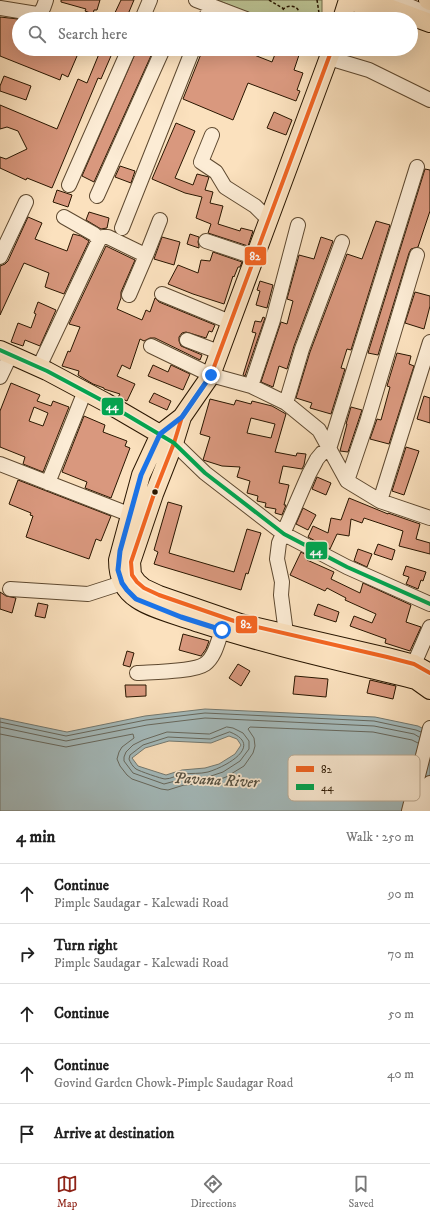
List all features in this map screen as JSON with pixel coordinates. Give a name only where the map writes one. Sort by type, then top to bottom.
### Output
[{"type":"main road","points":[[335,0],[337,12]]},
{"type":"main road","points":[[345,12],[349,0],[392,12]]},
{"type":"main road","points":[[370,5],[382,12]]},
{"type":"main road","points":[[418,20],[430,24]]},
{"type":"main road","points":[[418,29],[430,34]]},
{"type":"main road","points":[[329,56],[211,375],[141,475],[118,560],[118,570],[122,583],[136,599],[222,630],[387,657],[414,664],[430,672]]},
{"type":"main road","points":[[6,352],[85,391],[167,438]]},
{"type":"main road","points":[[167,438],[154,494],[133,554],[131,569],[132,575],[137,582],[144,588],[159,595],[285,640],[416,680],[430,690]]},
{"type":"street","points":[[40,12],[46,0]]},
{"type":"street","points":[[145,12],[150,0]]},
{"type":"street","points":[[196,0],[210,12]]},
{"type":"street","points":[[395,0],[430,15]]},
{"type":"street","points":[[409,0],[430,9]]},
{"type":"street","points":[[0,8],[16,12]]},
{"type":"street","points":[[69,185],[126,56]]},
{"type":"street","points":[[97,196],[160,56]]},
{"type":"street","points":[[122,228],[190,56]]},
{"type":"street","points":[[177,105],[197,56]]},
{"type":"street","points":[[339,56],[430,100]]},
{"type":"street","points":[[212,135],[201,162],[216,172],[225,188],[255,206],[268,219]]},
{"type":"street","points":[[285,640],[282,582],[277,559],[279,543],[317,459],[322,453],[329,449],[417,167]]},
{"type":"street","points":[[0,257],[26,202]]},
{"type":"street","points":[[64,217],[94,234],[99,240]]},
{"type":"street","points":[[129,295],[160,220]]},
{"type":"street","points":[[251,386],[273,320],[298,225]]},
{"type":"street","points":[[39,367],[99,240],[103,237],[108,237],[143,254],[147,253]]},
{"type":"street","points":[[206,241],[254,257]]},
{"type":"street","points":[[286,403],[302,350],[342,242]]},
{"type":"street","points":[[347,481],[367,422],[417,255]]},
{"type":"street","points":[[162,294],[230,322]]},
{"type":"street","points":[[187,340],[219,352]]},
{"type":"street","points":[[380,501],[430,342]]},
{"type":"street","points":[[151,346],[211,375],[251,386],[286,403],[319,430],[347,481],[380,501],[430,517]]},
{"type":"street","points":[[0,377],[6,352]]},
{"type":"street","points":[[48,483],[85,391]]},
{"type":"street","points":[[167,438],[205,473],[284,534],[347,567],[430,604]]},
{"type":"street","points":[[0,464],[131,514]]},
{"type":"street","points":[[10,589],[88,594],[122,583]]},
{"type":"street","points":[[414,664],[430,627]]},
{"type":"street","points":[[137,674],[194,668],[205,664],[213,654],[222,630]]},
{"type":"street","points":[[420,768],[430,728]]},
{"type":"street","points":[[423,811],[430,783]]},
{"type":"street","points":[[409,811],[412,801]]},
{"type":"path","points":[[269,0],[284,9]]},
{"type":"path","points":[[317,0],[319,12]]},
{"type":"path","points":[[283,12],[284,9],[290,5],[295,7],[297,12]]},
{"type":"green space","points":[[217,0],[322,0],[322,12],[247,12]]},
{"type":"water","name":"Pavana River","points":[[205,709],[375,717],[418,726],[430,732],[430,811],[0,811],[0,718],[67,732],[145,716]],"holes":[[[229,736],[237,739],[241,745],[235,754],[219,764],[205,768],[182,770],[166,775],[138,766],[132,758],[145,748],[169,741],[211,743]]]},
{"type":"building","points":[[61,0],[100,0],[97,10],[94,10],[94,12],[88,12],[85,11],[86,9],[61,2]]},
{"type":"building","points":[[121,0],[134,0],[129,12],[115,12]]},
{"type":"building","points":[[0,17],[12,18],[12,56],[77,56],[68,77],[62,74],[60,80],[0,56]]},
{"type":"building","points":[[98,56],[111,56],[101,79],[98,78],[52,188],[27,178],[26,180],[0,168],[0,157],[6,159],[27,149],[18,131],[7,127],[0,129],[0,105],[57,129],[78,79],[87,83]]},
{"type":"building","points":[[134,56],[151,56],[94,182],[82,176]]},
{"type":"building","points":[[200,56],[257,56],[272,62],[274,56],[299,56],[294,70],[303,73],[297,90],[300,91],[296,101],[248,83],[233,120],[183,99]]},
{"type":"building","points":[[4,76],[31,86],[26,100],[0,91],[0,86]]},
{"type":"building","points":[[274,112],[292,120],[286,135],[267,128]]},
{"type":"building","points":[[176,123],[195,131],[175,178],[193,185],[197,174],[209,177],[205,190],[213,192],[210,203],[223,206],[218,224],[240,231],[241,228],[253,231],[248,246],[208,233],[211,224],[196,218],[202,197],[185,193],[152,179]]},
{"type":"building","points":[[120,166],[135,171],[131,183],[115,177]]},
{"type":"building","points":[[425,169],[430,170],[430,211],[418,247],[411,249],[409,253],[378,355],[368,353]]},
{"type":"building","points":[[57,190],[72,195],[68,207],[53,202]]},
{"type":"building","points":[[89,212],[109,218],[107,228],[101,229],[86,220]]},
{"type":"building","points":[[28,217],[42,223],[35,239],[67,251],[73,234],[81,236],[89,241],[64,294],[45,287],[49,273],[24,263],[0,315],[0,266],[8,261]]},
{"type":"building","points":[[376,221],[390,225],[351,350],[347,349],[341,368],[345,369],[331,414],[310,408],[312,403],[296,398],[310,352],[347,254],[362,259]]},
{"type":"building","points":[[190,234],[199,237],[199,248],[187,244]]},
{"type":"building","points":[[162,237],[180,242],[174,265],[154,259]]},
{"type":"building","points":[[321,237],[333,241],[287,369],[279,366],[273,387],[261,382],[281,322],[287,324],[293,301],[287,299],[299,255],[314,259]]},
{"type":"building","points":[[106,246],[135,260],[121,292],[121,298],[117,309],[142,320],[146,310],[150,312],[155,298],[159,302],[215,325],[212,332],[209,331],[206,338],[186,332],[182,333],[179,337],[181,346],[202,355],[200,360],[155,338],[150,338],[144,341],[140,339],[130,369],[122,365],[117,376],[135,384],[127,401],[118,397],[120,394],[104,389],[78,375],[79,371],[62,366],[68,351],[70,352],[80,327],[69,324]]},
{"type":"building","points":[[213,252],[242,262],[234,277],[233,276],[224,304],[168,284],[178,265],[198,273],[201,260],[210,261]]},
{"type":"building","points":[[260,281],[273,285],[267,308],[256,305],[260,291],[257,290]]},
{"type":"building","points":[[415,292],[430,296],[430,306],[424,329],[405,323]]},
{"type":"building","points":[[38,302],[56,310],[40,346],[25,340],[23,346],[11,342],[18,323],[31,328]]},
{"type":"building","points":[[263,317],[265,318],[245,376],[243,375],[256,333],[252,332],[255,321],[261,322]]},
{"type":"building","points":[[397,353],[411,356],[409,364],[414,366],[389,444],[370,439],[377,419],[381,420],[390,387],[387,386]]},
{"type":"building","points":[[153,365],[168,372],[171,365],[190,374],[183,390],[148,376]]},
{"type":"building","points":[[11,383],[40,395],[37,401],[51,406],[53,401],[69,407],[43,472],[23,464],[25,457],[0,447],[0,411]],"holes":[[[34,407],[48,413],[43,426],[29,421]]]},
{"type":"building","points":[[154,393],[171,401],[167,410],[149,402]]},
{"type":"building","points":[[424,396],[430,398],[430,423],[417,419]]},
{"type":"building","points":[[210,399],[234,405],[236,400],[251,404],[252,401],[272,406],[286,414],[275,452],[296,456],[297,453],[306,454],[302,469],[283,466],[279,483],[289,485],[284,505],[286,505],[282,515],[275,513],[276,509],[265,507],[266,503],[257,501],[258,496],[247,493],[250,481],[237,477],[240,467],[222,466],[203,460],[210,437],[200,434]],"holes":[[[251,418],[275,424],[271,438],[247,433]]]},
{"type":"building","points":[[351,407],[362,410],[348,452],[340,451],[346,424]]},
{"type":"building","points":[[84,416],[105,425],[103,432],[127,441],[125,446],[130,448],[111,498],[85,488],[87,482],[62,472]]},
{"type":"building","points":[[406,447],[419,451],[404,495],[392,491]]},
{"type":"building","points":[[317,477],[331,483],[326,495],[312,489]]},
{"type":"building","points":[[18,480],[111,516],[101,541],[96,539],[89,559],[26,537],[33,516],[30,515],[31,513],[9,504]]},
{"type":"building","points":[[349,498],[388,514],[420,524],[416,539],[430,543],[430,554],[399,546],[403,531],[364,518],[362,523],[351,519],[349,536],[337,534],[330,549],[308,537],[313,526],[328,533],[331,518],[341,520]]},
{"type":"building","points":[[168,502],[182,506],[169,553],[234,572],[247,529],[261,533],[248,574],[246,573],[241,590],[154,564],[158,552],[154,550]]},
{"type":"building","points":[[303,508],[316,515],[308,530],[296,524]]},
{"type":"building","points":[[378,544],[395,550],[392,560],[374,554]]},
{"type":"building","points":[[358,549],[372,554],[367,567],[354,561]]},
{"type":"building","points":[[301,552],[308,556],[307,560],[334,572],[331,579],[360,593],[363,583],[411,605],[406,622],[421,627],[410,651],[385,643],[386,639],[350,626],[354,616],[372,623],[376,614],[345,600],[346,598],[327,588],[325,591],[290,575]]},
{"type":"building","points":[[406,566],[426,572],[418,589],[406,584],[409,577],[403,575]]},
{"type":"building","points":[[0,592],[6,596],[16,598],[12,613],[0,609]]},
{"type":"building","points":[[38,603],[48,605],[45,618],[35,616]]},
{"type":"building","points":[[318,604],[339,612],[336,622],[314,615]]},
{"type":"building","points":[[183,634],[209,641],[201,656],[179,650]]},
{"type":"building","points":[[127,651],[134,653],[130,667],[123,665]]},
{"type":"building","points":[[238,664],[250,671],[241,686],[229,678]]},
{"type":"building","points":[[295,676],[328,679],[326,697],[293,694]]},
{"type":"building","points":[[370,680],[396,686],[393,699],[367,693]]},
{"type":"building","points":[[125,685],[146,685],[146,696],[126,697]]},
{"type":"transit line","name":"82","points":[[329,56],[211,375],[182,417],[131,562],[132,575],[144,588],[159,595],[240,623],[414,664],[430,673]]},
{"type":"transit line","name":"44","points":[[0,350],[47,371],[105,402],[174,443],[205,473],[284,534],[347,567],[430,604]]},
{"type":"route","points":[[211,375],[182,417],[160,434],[141,475],[120,551],[118,570],[120,580],[136,599],[181,617],[222,630]]}]
